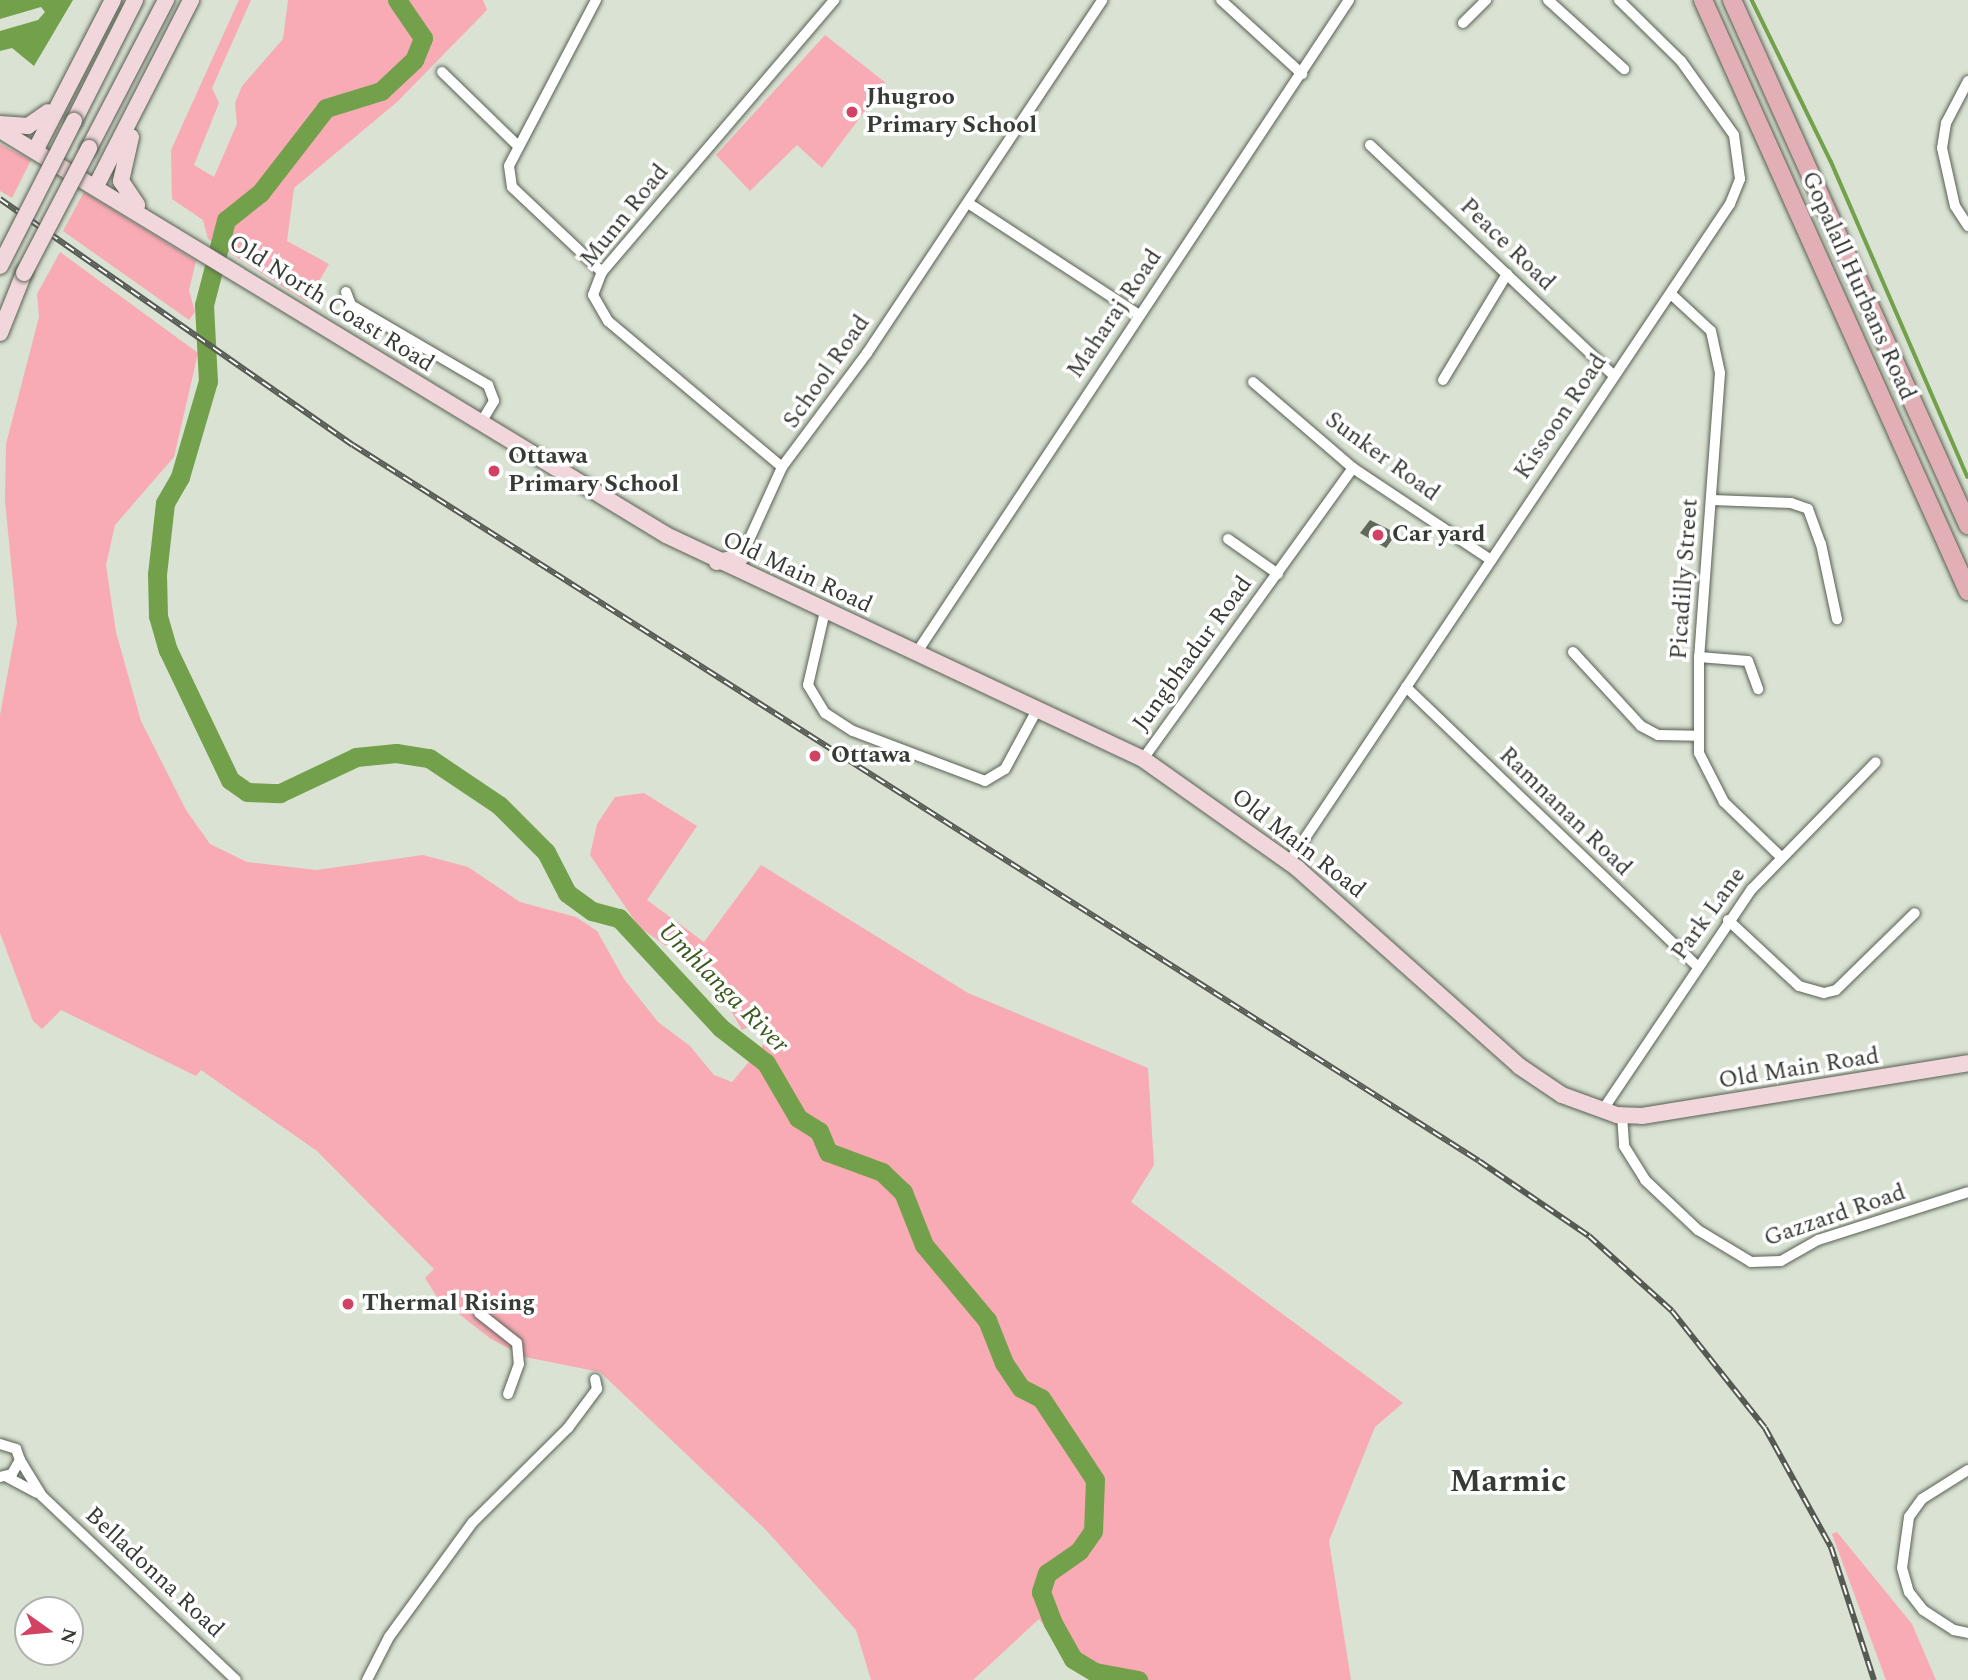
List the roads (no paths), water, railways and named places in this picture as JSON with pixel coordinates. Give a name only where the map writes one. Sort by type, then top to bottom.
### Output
[{"type":"main road","name":"Gopalall Hurbans Road","points":[[1703,0],[1968,591]]},
{"type":"main road","name":"Gopalall Hurbans Road","points":[[1732,0],[1968,525]]},
{"type":"street","points":[[36,149],[57,99],[113,0]]},
{"type":"street","points":[[0,267],[135,0]]},
{"type":"street","points":[[0,332],[24,273],[166,0]]},
{"type":"street","points":[[96,186],[191,0]]},
{"type":"street","points":[[596,0],[509,166],[512,187],[602,272]]},
{"type":"street","name":"Munn Road","points":[[782,467],[598,311],[593,295],[602,272],[834,0]]},
{"type":"street","name":"School Road","points":[[738,564],[782,467],[968,203],[1102,0]]},
{"type":"street","points":[[1221,0],[1302,74]]},
{"type":"street","name":"Maharaj Road","points":[[917,652],[1349,0]]},
{"type":"street","points":[[1463,23],[1486,0]]},
{"type":"street","points":[[1548,0],[1624,69]]},
{"type":"street","name":"Kissoon Road","points":[[1289,862],[1730,204],[1740,158],[1734,135],[1702,86],[1619,0]]},
{"type":"street","points":[[442,72],[518,146]]},
{"type":"street","points":[[1968,81],[1946,123],[1942,148],[1955,206],[1968,226]]},
{"type":"street","points":[[144,96],[121,181],[130,200],[162,224]]},
{"type":"street","points":[[0,124],[37,122],[57,99]]},
{"type":"street","name":"Old North Coast Road","points":[[0,130],[162,224],[338,337],[601,498]]},
{"type":"street","name":"Peace Road","points":[[1370,145],[1614,376]]},
{"type":"street","points":[[968,203],[1139,315]]},
{"type":"street","points":[[1443,380],[1507,274]]},
{"type":"street","points":[[346,292],[351,305],[488,385],[494,401],[481,423]]},
{"type":"street","name":"Picadilly Street","points":[[1671,294],[1700,317],[1717,350],[1712,500],[1699,657],[1697,736],[1724,802],[1780,856]]},
{"type":"street","name":"Sunker Road","points":[[1253,382],[1353,468],[1491,560]]},
{"type":"street","name":"Jungbhadur Road","points":[[1143,759],[1353,468]]},
{"type":"street","name":"Old Main Road","points":[[601,498],[717,562],[738,564],[825,611],[1143,759],[1289,862],[1519,1066],[1562,1096],[1602,1111],[1622,1115],[1793,1094],[1968,1063]]},
{"type":"street","points":[[1712,500],[1791,503],[1808,509],[1822,544],[1837,619]]},
{"type":"street","name":"Jungbhadur Road","points":[[1228,539],[1278,574]]},
{"type":"street","points":[[825,611],[808,685],[825,713],[853,731],[985,782],[1005,769],[1038,708]]},
{"type":"street","points":[[1573,652],[1641,726],[1658,735],[1697,736]]},
{"type":"street","points":[[1699,657],[1748,661],[1758,689]]},
{"type":"street","name":"Ramnanan Road","points":[[1406,687],[1697,966]]},
{"type":"street","name":"Park Lane","points":[[1602,1111],[1728,920],[1780,856],[1876,762]]},
{"type":"street","points":[[1728,920],[1799,986],[1824,993],[1836,990],[1915,913]]},
{"type":"street","name":"Gazzard Road","points":[[1622,1115],[1625,1146],[1645,1180],[1698,1230],[1751,1262],[1781,1261],[1818,1240],[1968,1192]]},
{"type":"street","points":[[480,1313],[517,1343],[519,1364],[508,1394]]},
{"type":"street","points":[[367,1680],[389,1637],[473,1522],[568,1428],[597,1389],[595,1379]]},
{"type":"street","name":"Belladonna Road","points":[[0,1444],[16,1449],[42,1496],[236,1680]]},
{"type":"street","name":"Belladonna Road","points":[[20,1460],[4,1477],[42,1496]]},
{"type":"street","points":[[1968,1470],[1922,1499],[1909,1517],[1902,1568],[1923,1610],[1968,1633]]},
{"type":"waterway","name":"Umhlanga River","points":[[397,0],[423,38],[414,60],[381,91],[326,108],[260,193],[226,220],[204,305],[208,381],[180,477],[165,503],[157,574],[158,616],[168,650],[230,780],[247,792],[280,793],[356,757],[396,753],[429,758],[499,805],[546,852],[567,893],[592,911],[619,918],[721,1028],[766,1063],[798,1118],[819,1131],[828,1152],[882,1172],[903,1192],[924,1245],[987,1320],[1004,1363],[1021,1388],[1041,1398],[1095,1480],[1093,1531],[1079,1551],[1047,1573],[1041,1592],[1053,1623],[1073,1659],[1095,1672],[1138,1680]]},
{"type":"waterway","points":[[1752,0],[1831,161],[1968,477]]},
{"type":"railway","points":[[0,199],[353,445],[1479,1161],[1589,1236],[1672,1311],[1765,1428],[1831,1547],[1874,1680]]},
{"type":"place","name":"Jhugroo Primary School","points":[[852,112]]},
{"type":"place","name":"Ottawa Primary School","points":[[494,471]]},
{"type":"place","name":"Car yard","points":[[1378,535]]},
{"type":"place","name":"Ottawa","points":[[815,756]]},
{"type":"place","name":"Thermal Rising","points":[[348,1304]]},
{"type":"district","name":"Marmic","points":[[1508,1482]]}]
